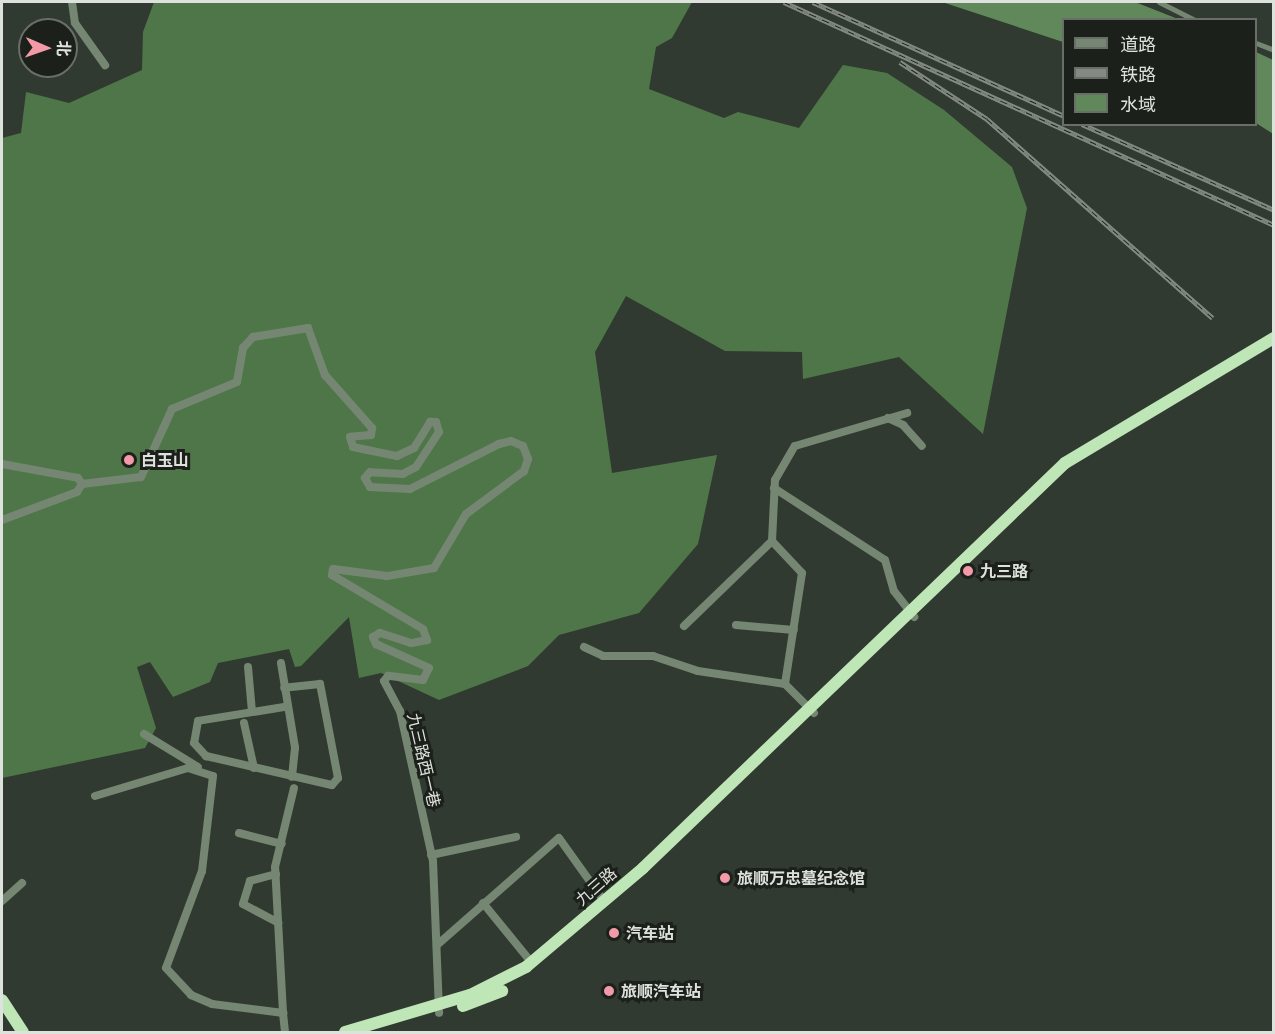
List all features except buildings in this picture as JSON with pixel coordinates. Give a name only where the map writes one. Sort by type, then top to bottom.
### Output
[{"type":"highway","name":"九三路","points":[[345,1032],[486,998],[536,969],[650,870],[1065,463],[1274,338]]},
{"type":"highway","name":"九三路","points":[[912,614],[1076,464],[1274,347]]},
{"type":"highway","name":"九三路","points":[[372,1032],[439,1009],[496,985],[531,963],[604,901],[812,710]]},
{"type":"highway","points":[[2,1000],[23,1032]]},
{"type":"highway","points":[[2,1014],[14,1032]]},
{"type":"street","points":[[72,2],[75,23],[105,65]]},
{"type":"street","points":[[1159,2],[1191,18]]},
{"type":"street","points":[[1257,43],[1274,50]]},
{"type":"street","name":"九三路西一巷","points":[[82,484],[141,477],[172,409],[237,382],[243,348],[253,337],[308,328],[325,375],[372,428],[371,435],[350,437],[353,447],[397,456],[414,448],[430,422],[436,422],[440,432],[416,467],[403,474],[370,472],[365,478],[370,487],[410,489],[499,444],[512,441],[523,446],[528,459],[524,471],[466,514],[434,568],[387,576],[333,569],[335,581],[423,629],[423,644],[380,633],[374,638],[376,644],[429,668],[423,680],[388,676],[384,681],[400,711],[431,855],[439,1009]]},
{"type":"street","points":[[684,626],[772,541],[774,488],[795,446],[907,413]]},
{"type":"street","points":[[888,418],[903,425],[922,446]]},
{"type":"street","points":[[2,465],[78,478],[82,484],[77,492],[2,520]]},
{"type":"street","points":[[774,488],[885,560],[894,591],[912,614]]},
{"type":"street","points":[[772,541],[802,573],[785,684]]},
{"type":"street","points":[[736,624],[794,630]]},
{"type":"street","points":[[584,648],[603,656],[653,656],[698,671],[785,684],[812,710]]},
{"type":"street","points":[[281,663],[284,707],[295,748],[292,777]]},
{"type":"street","points":[[248,667],[252,712]]},
{"type":"street","points":[[199,752],[325,785],[338,778],[320,684],[284,688]]},
{"type":"street","points":[[199,752],[193,735],[198,721],[284,707]]},
{"type":"street","points":[[244,723],[254,768]]},
{"type":"street","points":[[144,734],[208,771],[215,786],[202,871],[166,968],[190,995],[212,1004],[283,1013]]},
{"type":"street","points":[[190,762],[199,752]]},
{"type":"street","points":[[95,796],[200,768]]},
{"type":"street","points":[[285,1032],[276,874],[294,788]]},
{"type":"street","points":[[239,833],[282,844]]},
{"type":"street","points":[[431,855],[516,837]]},
{"type":"street","points":[[437,945],[559,838],[604,901]]},
{"type":"street","points":[[276,874],[250,881],[243,904],[278,923]]},
{"type":"street","points":[[2,901],[22,884]]},
{"type":"street","points":[[483,903],[531,963]]},
{"type":"shaded area","points":[[154,2],[692,2],[672,38],[656,47],[649,89],[724,118],[738,112],[799,128],[843,65],[887,73],[944,110],[1012,167],[1027,208],[983,434],[899,357],[803,379],[802,352],[725,351],[626,296],[595,352],[612,473],[717,455],[698,544],[639,613],[559,635],[528,666],[439,700],[381,673],[359,678],[349,617],[301,666],[295,667],[289,649],[218,663],[210,682],[173,697],[150,662],[137,667],[156,728],[145,748],[2,778],[2,138],[21,133],[26,92],[69,103],[142,70],[143,32]]},
{"type":"water","points":[[942,2],[1135,2],[1175,18],[1062,18],[1062,42]]},
{"type":"water","points":[[1257,52],[1273,60],[1273,134],[1257,124]]},
{"type":"railway","points":[[784,2],[1274,225]]},
{"type":"railway","points":[[813,2],[1062,115]]},
{"type":"railway","points":[[900,62],[987,119],[1213,318]]},
{"type":"railway","points":[[1086,126],[1274,210]]},
{"type":"place","name":"白玉山","points":[[129,460]]},
{"type":"place","name":"九三路","points":[[968,571]]},
{"type":"place","name":"旅顺万忠墓纪念馆","points":[[725,878]]},
{"type":"place","name":"汽车站","points":[[614,933]]},
{"type":"place","name":"旅顺汽车站","points":[[609,991]]}]
